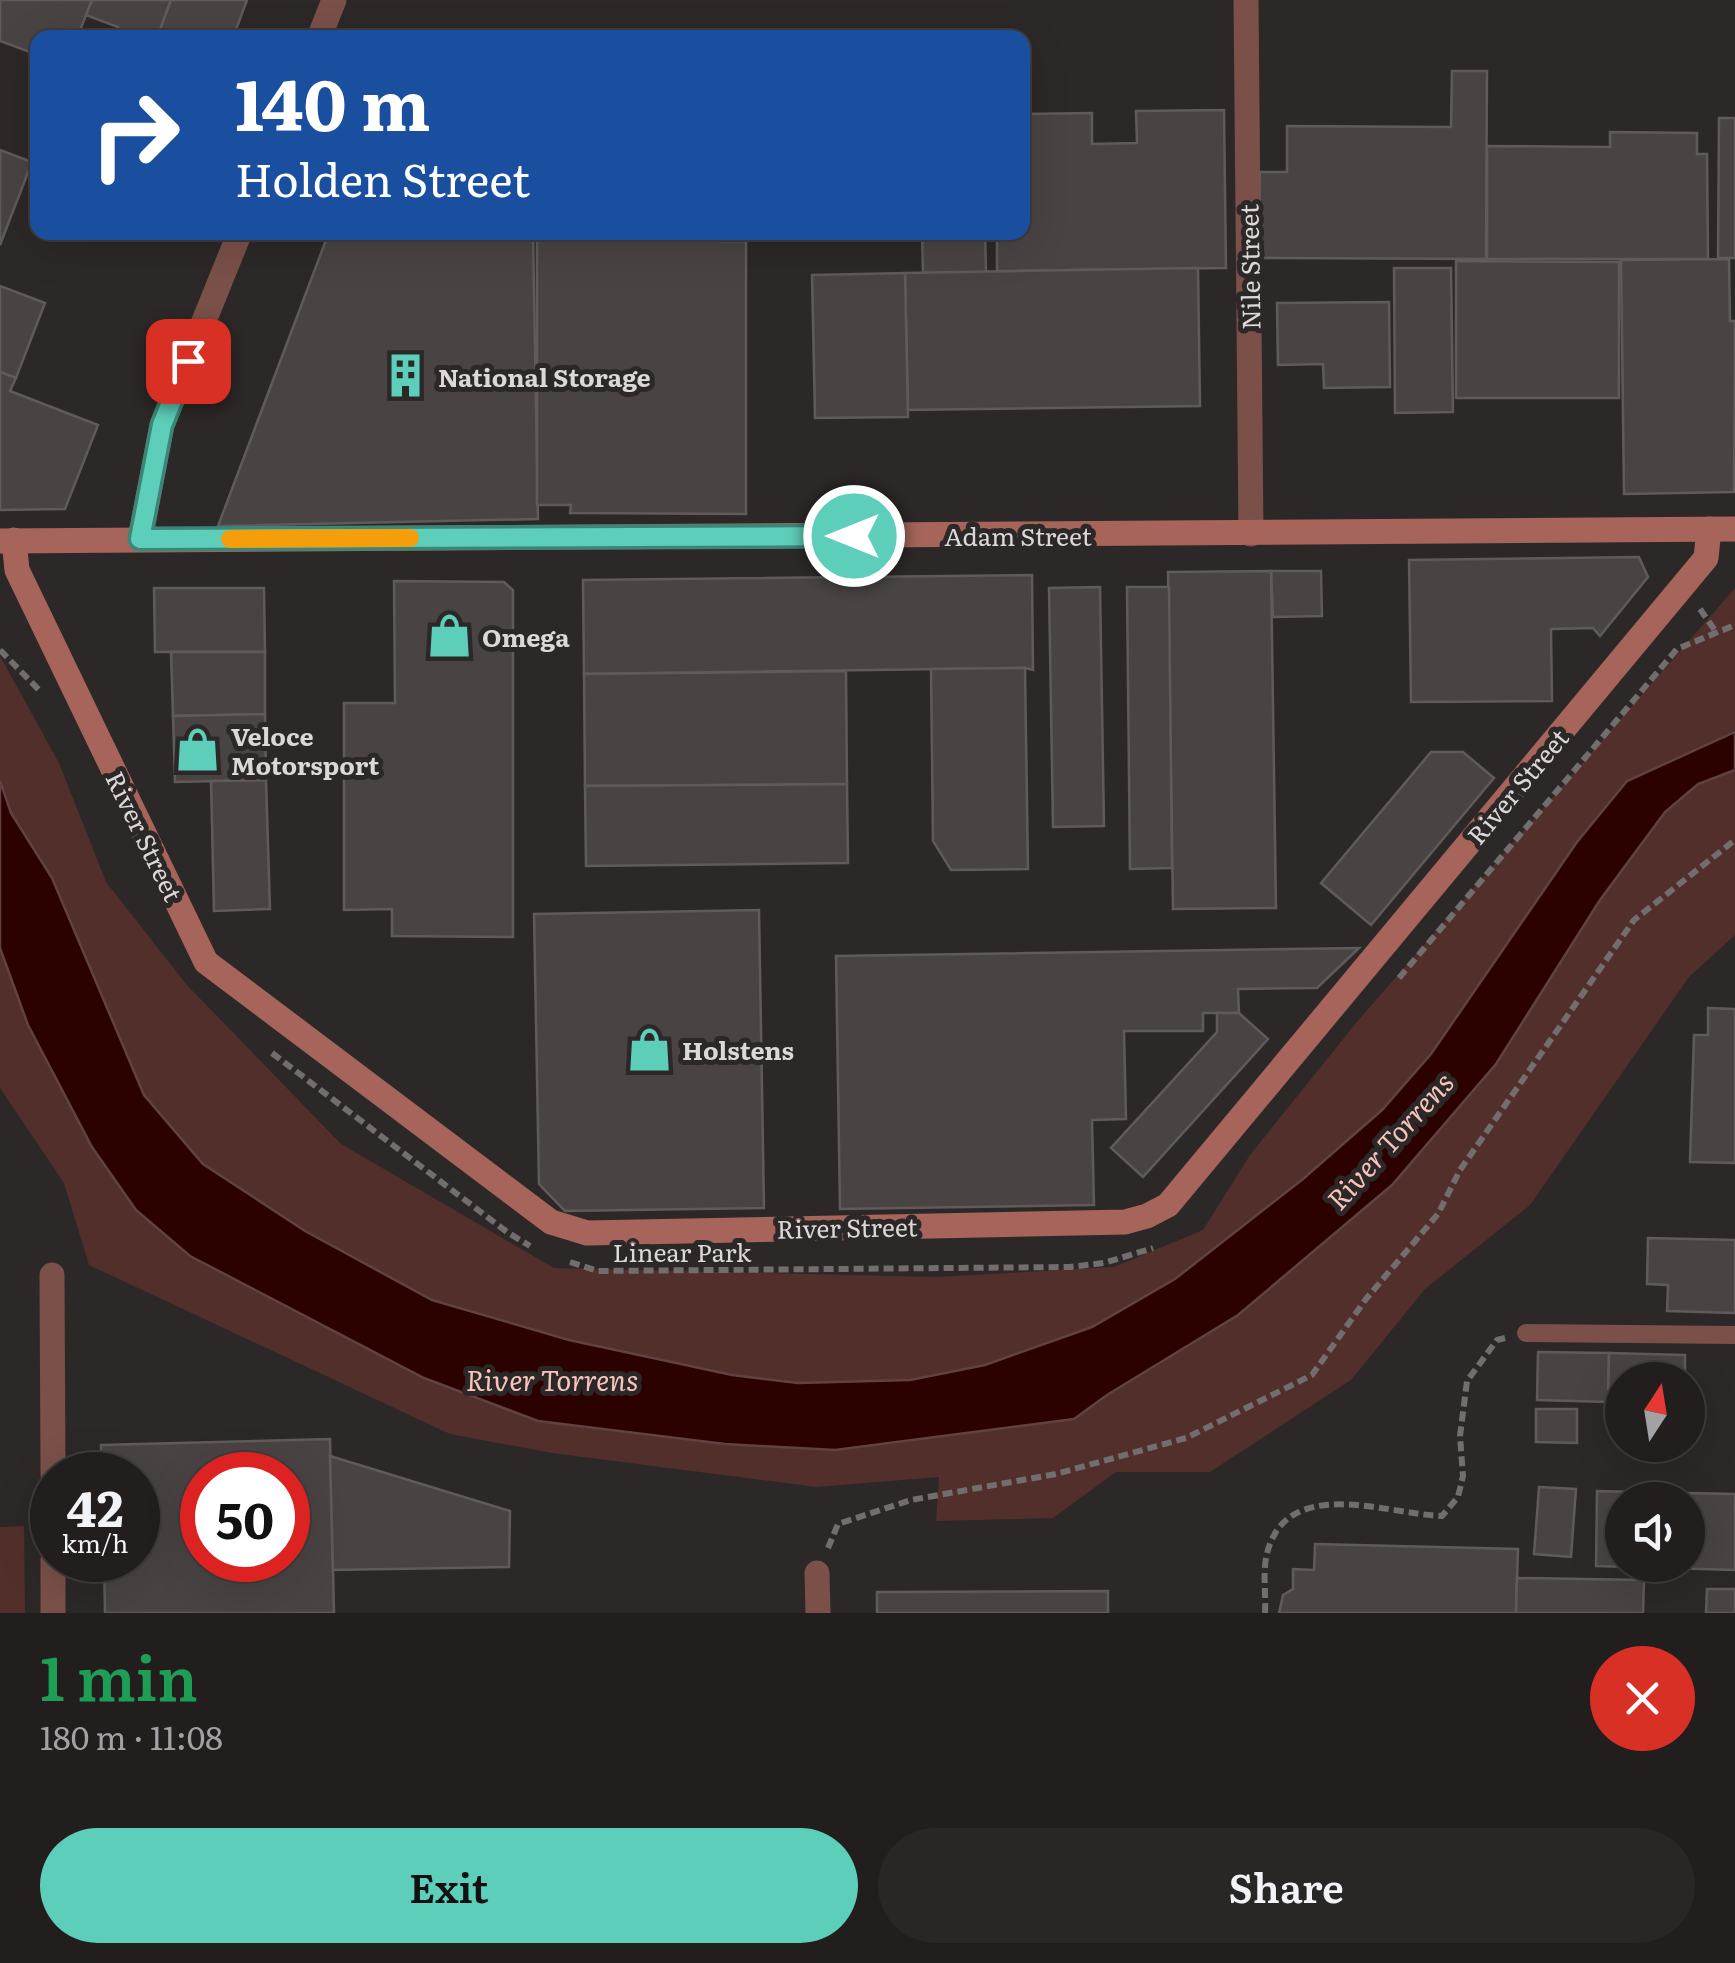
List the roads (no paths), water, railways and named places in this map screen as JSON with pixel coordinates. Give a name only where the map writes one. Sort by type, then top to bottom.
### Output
[{"type":"street","points":[[322,30],[334,0]]},
{"type":"street","name":"Nile Street","points":[[1246,0],[1251,534]]},
{"type":"street","points":[[140,539],[162,425],[237,240]]},
{"type":"street","name":"Adam Street","points":[[7,540],[1722,529]]},
{"type":"street","name":"River Street","points":[[7,540],[17,570],[206,962],[552,1222],[587,1233],[1126,1222],[1168,1204],[1706,558],[1722,529]]},
{"type":"street","points":[[52,1275],[53,1452]]},
{"type":"street","points":[[817,1573],[818,1613]]},
{"type":"street","points":[[53,1582],[53,1613]]},
{"type":"lane","points":[[1526,1334],[1735,1335]]},
{"type":"water","name":"River Torrens","points":[[1735,732],[1735,770],[1698,784],[1665,812],[1600,900],[1496,1064],[1392,1185],[1238,1315],[1074,1419],[835,1450],[725,1444],[538,1421],[424,1378],[190,1256],[136,1210],[92,1147],[28,1025],[0,948],[0,781],[11,813],[52,878],[144,1095],[203,1164],[305,1231],[432,1300],[569,1340],[732,1375],[798,1383],[910,1380],[985,1365],[1092,1327],[1175,1279],[1303,1179],[1382,1110],[1431,1054],[1577,842],[1627,781]]},
{"type":"place","name":"National Storage","points":[[405,376]]},
{"type":"place","name":"Omega","points":[[449,636]]},
{"type":"place","name":"Veloce Motorsport","points":[[198,749]]},
{"type":"place","name":"Holstens","points":[[649,1049]]}]
